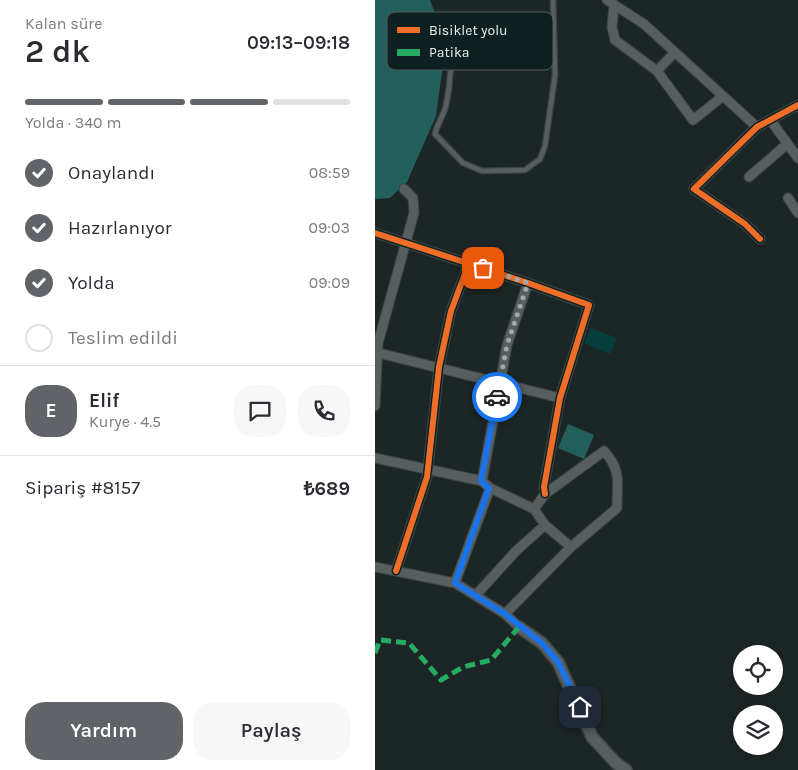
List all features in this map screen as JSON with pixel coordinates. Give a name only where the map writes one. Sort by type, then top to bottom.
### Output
[{"type":"main road","points":[[519,628],[542,643],[558,662],[592,737],[616,763],[627,770]]},
{"type":"street","points":[[610,2],[644,24],[757,127]]},
{"type":"street","points":[[610,2],[615,40],[657,71],[693,120],[722,97]]},
{"type":"street","points":[[657,71],[675,52]]},
{"type":"street","points":[[760,239],[745,224],[694,189],[757,127],[771,122],[798,105]]},
{"type":"street","points":[[771,122],[798,158]]},
{"type":"street","points":[[749,177],[787,144]]},
{"type":"street","points":[[375,406],[378,342],[414,213],[413,198],[405,189]]},
{"type":"street","points":[[788,198],[798,213]]},
{"type":"street","points":[[375,234],[528,283],[589,305],[560,398],[544,487],[545,494]]},
{"type":"street","points":[[396,571],[427,477],[439,367],[451,311],[469,264]]},
{"type":"street","points":[[481,481],[507,345],[528,283]]},
{"type":"street","points":[[377,352],[560,398]]},
{"type":"street","points":[[505,614],[571,547],[617,508],[617,471],[614,463],[604,451],[545,494],[534,509]]},
{"type":"street","points":[[375,458],[481,481],[489,488],[534,509],[545,525],[571,547]]},
{"type":"street","points":[[455,583],[489,488]]},
{"type":"street","points":[[476,595],[517,550],[545,525]]},
{"type":"street","points":[[375,568],[455,583],[505,614],[519,628]]},
{"type":"lane","points":[[450,70],[446,107],[438,121],[435,134],[463,163],[482,171],[525,170],[540,159],[545,146],[555,75],[553,0]]},
{"type":"shaded area","points":[[375,0],[430,0],[434,12],[387,12],[387,70],[442,70],[436,116],[407,182],[390,198],[375,199]]},
{"type":"shaded area","points":[[591,328],[617,338],[610,354],[584,343]]},
{"type":"shaded area","points":[[568,424],[594,435],[584,459],[558,448]]},
{"type":"marked path","points":[[375,653],[380,640],[409,643],[441,680],[463,667],[491,660],[519,627]]},
{"type":"cycle path","points":[[760,239],[745,224],[694,189],[757,127],[798,105]]},
{"type":"cycle path","points":[[375,233],[589,305],[560,398],[544,487],[545,494]]},
{"type":"cycle path","points":[[396,571],[427,477],[439,367],[451,311],[469,263]]},
{"type":"way so far","points":[[483,268],[528,283],[507,345],[497,397]]},
{"type":"route","points":[[497,397],[481,481],[489,488],[455,583],[476,595],[500,613],[505,614],[519,628],[542,643],[558,662],[580,707]]}]
